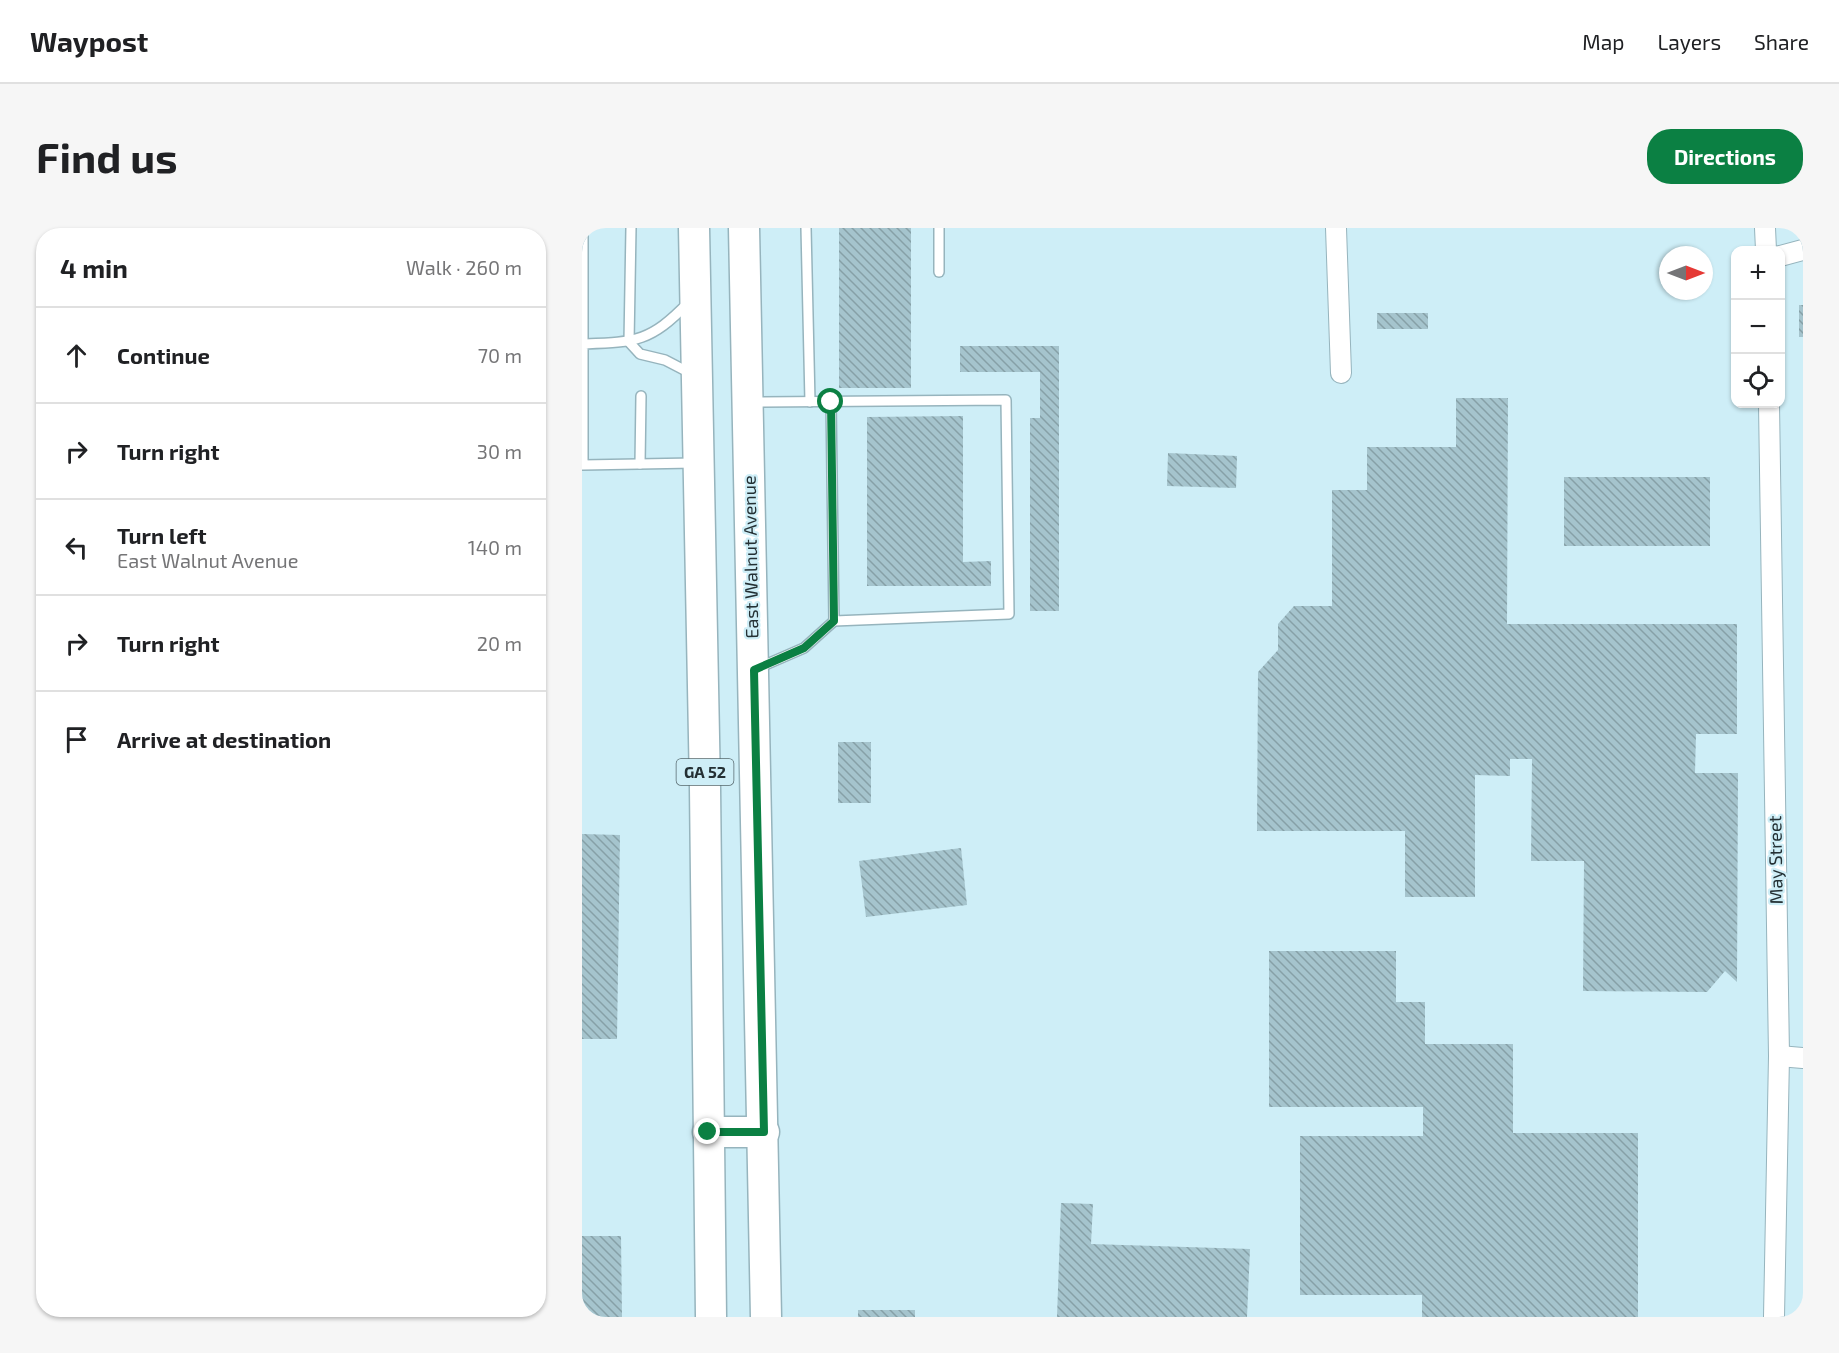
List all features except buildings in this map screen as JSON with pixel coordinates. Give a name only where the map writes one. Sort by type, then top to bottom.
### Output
[{"type":"main road","name":"GA 52","points":[[694,228],[711,1317]]},
{"type":"main road","name":"East Walnut Avenue","points":[[744,228],[766,1317]]},
{"type":"main road","points":[[708,1132],[764,1132]]},
{"type":"street","points":[[1336,228],[1341,373]]},
{"type":"street","points":[[1765,228],[1766,246]]},
{"type":"street","points":[[1785,255],[1803,250]]},
{"type":"street","name":"May Street","points":[[1769,408],[1779,1056],[1774,1317]]},
{"type":"street","points":[[1779,1056],[1803,1058]]},
{"type":"lane","points":[[583,228],[583,465],[699,462]]},
{"type":"lane","points":[[632,228],[629,342],[640,354],[665,360],[698,377]]},
{"type":"lane","points":[[806,228],[810,402]]},
{"type":"lane","points":[[939,228],[939,272]]},
{"type":"lane","points":[[583,344],[629,342],[663,328],[695,296]]},
{"type":"lane","points":[[640,464],[641,396]]},
{"type":"lane","points":[[748,402],[1006,400],[1009,614],[834,621],[804,648],[754,670]]},
{"type":"lane","points":[[831,402],[834,621]]},
{"type":"route","points":[[708,1132],[764,1132],[754,670],[804,648],[834,621],[831,402]]}]
